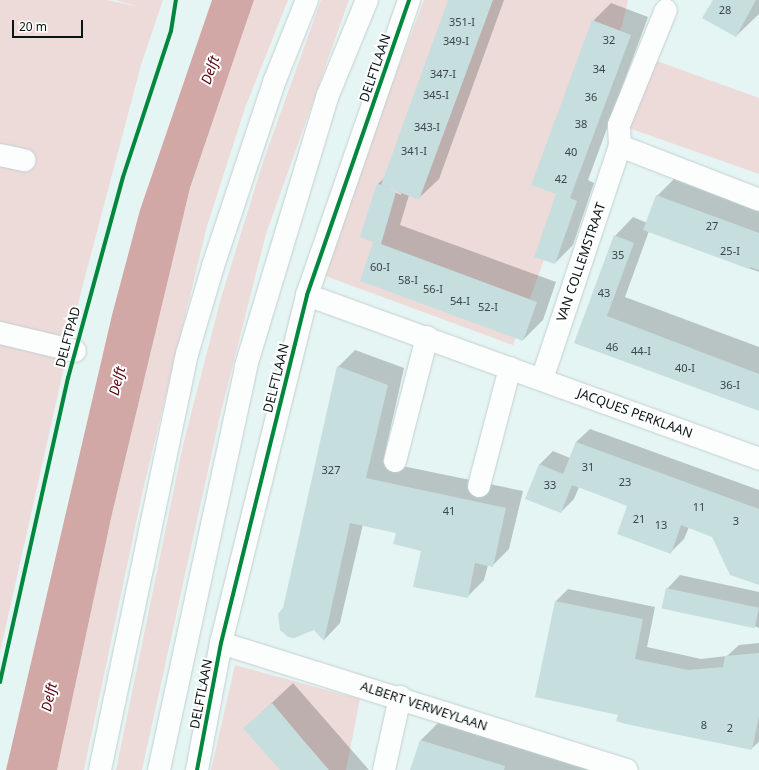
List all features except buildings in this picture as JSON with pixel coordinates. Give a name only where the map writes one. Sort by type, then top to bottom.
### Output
[{"type":"street","points":[[100,770],[187,354],[213,266],[275,80],[307,0]]},
{"type":"street","name":"DELFTLAAN","points":[[159,770],[246,366],[328,95],[367,0]]},
{"type":"street","name":"DELFTLAAN","points":[[197,770],[221,643],[307,294],[409,0]]},
{"type":"street","name":"VAN COLLEMSTRAAT","points":[[542,379],[620,146],[619,125],[666,10]]},
{"type":"street","points":[[620,146],[759,200]]},
{"type":"street","points":[[0,155],[24,160]]},
{"type":"street","name":"JACQUES PERKLAAN","points":[[307,294],[542,379],[759,460]]},
{"type":"street","points":[[0,334],[75,351]]},
{"type":"street","points":[[395,461],[427,337]]},
{"type":"street","points":[[479,486],[510,368]]},
{"type":"street","name":"ALBERT VERWEYLAAN","points":[[221,643],[400,697],[627,770]]},
{"type":"street","points":[[384,770],[400,697]]},
{"type":"shaded area","points":[[0,0],[107,0],[141,7],[115,0],[163,0],[141,65],[80,296],[0,652]]},
{"type":"shaded area","points":[[254,0],[288,0],[245,108],[207,226],[143,490],[84,770],[57,770],[112,514],[190,188]]},
{"type":"shaded area","points":[[321,0],[349,0],[266,234],[220,416],[142,770],[116,770],[183,445],[221,298],[263,162]]},
{"type":"shaded area","points":[[424,0],[628,0],[622,25],[588,112],[596,117],[513,345],[320,274]]},
{"type":"shaded area","points":[[654,60],[759,98],[759,174],[629,128]]},
{"type":"shaded area","points":[[235,665],[360,699],[346,770],[211,770]]},
{"type":"water","name":"Delft","points":[[212,0],[254,0],[190,188],[112,514],[57,770],[6,770],[112,315],[140,210]]},
{"type":"cycle path","name":"DELFTPAD","points":[[0,682],[68,378],[123,177],[171,31],[176,0]]},
{"type":"cycle path","points":[[197,770],[221,643],[307,295],[409,0]]}]
